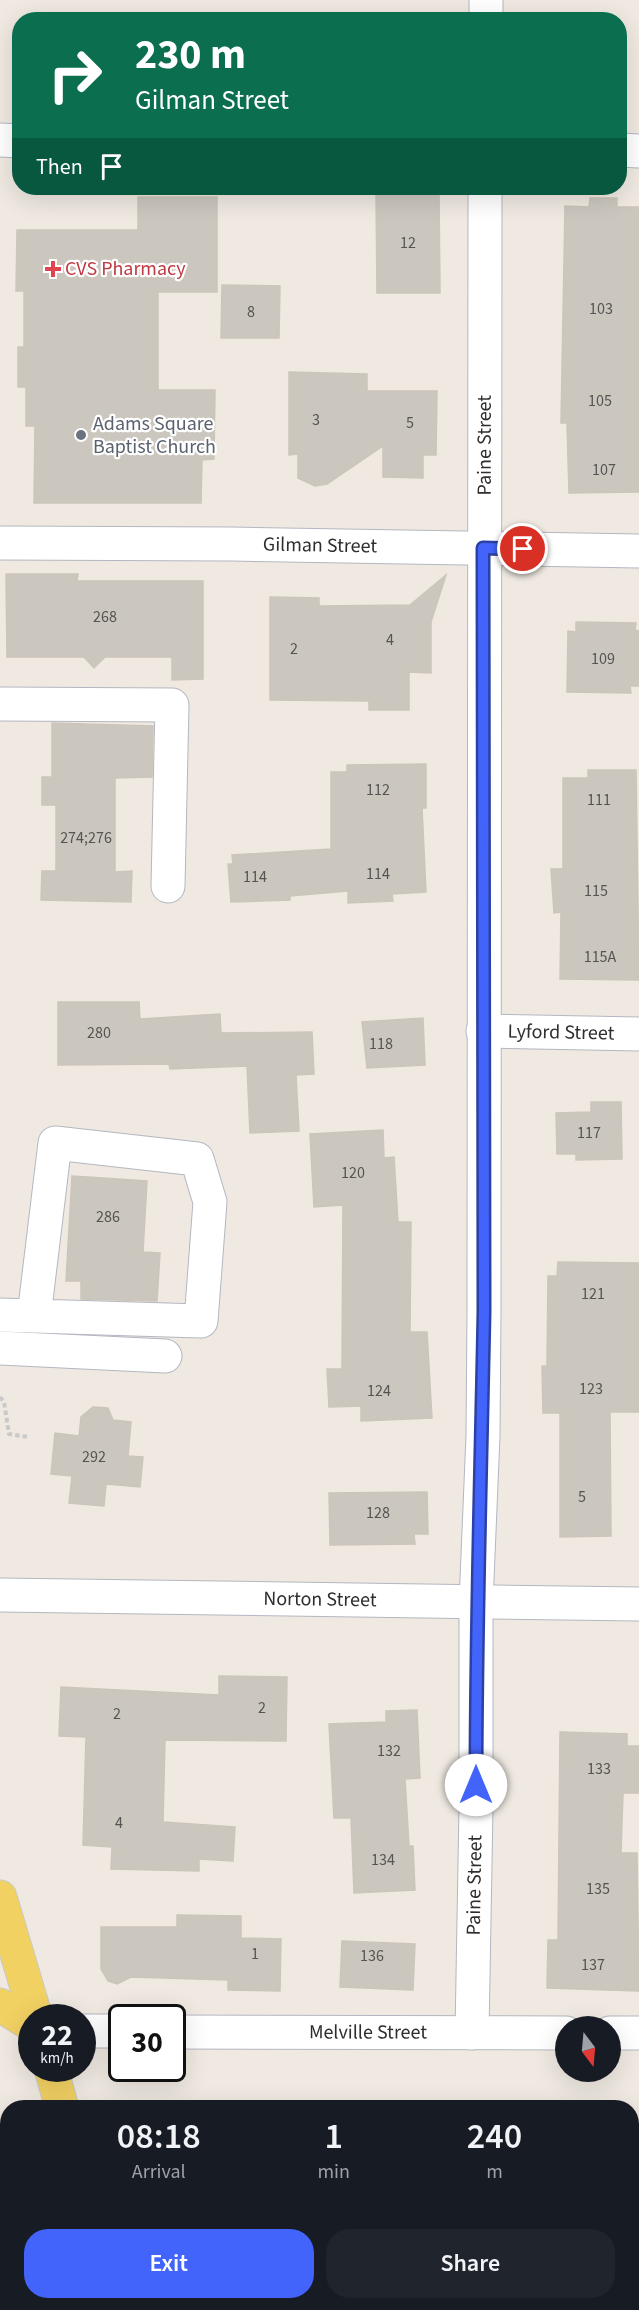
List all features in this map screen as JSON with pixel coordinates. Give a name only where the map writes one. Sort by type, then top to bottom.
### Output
[{"type":"main road","points":[[0,1897],[32,2004]]},
{"type":"main road","points":[[0,2005],[18,2016]]},
{"type":"main road","points":[[55,2082],[60,2100]]},
{"type":"street","name":"Paine Street","points":[[472,2033],[476,1807],[476,1603],[483,1436],[485,195]]},
{"type":"street","name":"Gilman Street","points":[[0,543],[639,551]]},
{"type":"street","points":[[0,704],[172,705],[168,886]]},
{"type":"street","name":"Lyford Street","points":[[483,1031],[639,1034]]},
{"type":"street","points":[[0,1315],[201,1321],[210,1202],[197,1159],[56,1143],[34,1316]]},
{"type":"street","points":[[0,1348],[165,1356]]},
{"type":"street","name":"Norton Street","points":[[0,1595],[639,1604]]},
{"type":"street","name":"Melville Street","points":[[186,2032],[555,2033]]},
{"type":"street","points":[[621,2033],[639,2033]]},
{"type":"path","points":[[0,1396],[4,1402],[9,1434],[28,1437]]},
{"type":"building","points":[[376,195],[439,195],[440,293],[377,293]]},
{"type":"building","points":[[138,197],[217,197],[217,292],[158,292],[158,390],[215,390],[214,459],[202,460],[201,503],[34,503],[35,426],[26,426],[26,387],[18,387],[18,347],[24,347],[24,291],[16,291],[17,230],[138,230]]},
{"type":"building","points":[[590,198],[617,198],[617,207],[639,207],[639,492],[569,493],[567,423],[561,423],[565,206],[589,207]]},
{"type":"building","points":[[222,285],[280,286],[279,338],[221,338]]},
{"type":"building","points":[[289,372],[367,374],[367,391],[437,391],[436,455],[423,455],[423,478],[383,477],[383,446],[327,484],[315,486],[298,478],[298,454],[289,455]]},
{"type":"building","points":[[6,574],[78,574],[77,581],[203,581],[203,679],[172,680],[172,657],[105,657],[94,668],[84,657],[7,657]]},
{"type":"building","points":[[446,575],[431,622],[431,673],[409,672],[409,710],[369,710],[369,701],[270,700],[270,597],[319,598],[319,606],[410,605]]},
{"type":"building","points":[[576,622],[636,623],[635,630],[639,631],[639,686],[630,686],[631,693],[567,692],[568,631],[576,632]]},
{"type":"building","points":[[52,723],[153,726],[152,777],[115,778],[115,872],[132,871],[131,902],[41,900],[42,871],[56,871],[56,805],[42,805],[42,777],[52,777]]},
{"type":"building","points":[[426,764],[426,808],[422,808],[426,892],[392,894],[393,901],[348,903],[348,891],[290,896],[290,900],[231,902],[228,864],[233,864],[232,855],[331,849],[331,772],[347,772],[347,765]]},
{"type":"building","points":[[588,770],[636,770],[639,980],[560,979],[561,912],[554,913],[551,869],[563,869],[563,778],[588,778]]},
{"type":"building","points":[[58,1002],[139,1002],[140,1019],[220,1014],[221,1033],[312,1032],[314,1074],[296,1075],[299,1131],[250,1133],[247,1066],[170,1069],[169,1064],[58,1065]]},
{"type":"building","points":[[423,1018],[425,1065],[367,1068],[362,1022]]},
{"type":"building","points":[[591,1102],[621,1102],[622,1159],[576,1160],[576,1154],[557,1154],[556,1113],[591,1112]]},
{"type":"building","points":[[383,1130],[384,1158],[394,1157],[398,1222],[411,1222],[410,1332],[427,1332],[432,1418],[361,1421],[361,1406],[329,1407],[327,1369],[342,1369],[343,1205],[314,1207],[310,1134]]},
{"type":"building","points":[[72,1176],[147,1181],[143,1252],[160,1253],[157,1301],[81,1299],[81,1281],[66,1281]]},
{"type":"building","points":[[558,1262],[639,1263],[639,1412],[610,1412],[611,1536],[560,1537],[560,1413],[543,1413],[542,1366],[547,1366],[548,1276],[557,1276]]},
{"type":"building","points":[[93,1407],[108,1408],[113,1420],[131,1422],[128,1456],[143,1457],[140,1487],[106,1484],[104,1506],[69,1503],[72,1476],[51,1474],[55,1433],[79,1436],[81,1417]]},
{"type":"building","points":[[427,1492],[428,1534],[414,1534],[415,1544],[330,1545],[329,1493]]},
{"type":"building","points":[[219,1676],[287,1677],[286,1741],[165,1740],[163,1822],[235,1827],[233,1861],[199,1859],[199,1871],[111,1869],[112,1847],[83,1845],[86,1737],[59,1736],[61,1687],[219,1695]]},
{"type":"building","points":[[417,1710],[420,1778],[405,1779],[409,1846],[413,1846],[415,1890],[354,1893],[351,1818],[334,1818],[329,1724],[386,1722],[386,1711]]},
{"type":"building","points":[[560,1732],[627,1734],[627,1746],[639,1746],[639,1793],[623,1793],[621,1853],[637,1853],[639,1991],[547,1988],[548,1940],[558,1940]]},
{"type":"building","points":[[177,1915],[241,1916],[241,1938],[281,1939],[280,1991],[228,1990],[228,1980],[131,1977],[117,1984],[108,1981],[101,1969],[101,1927],[177,1927]]},
{"type":"building","points":[[342,1941],[415,1944],[413,1990],[340,1987]]},
{"type":"place","name":"CVS Pharmacy","points":[[53,269]]},
{"type":"place","name":"Adams Square Baptist Church","points":[[81,435]]},
{"type":"route","points":[[476,1785],[476,1603],[483,1436],[484,1311],[483,548],[523,549]]}]
